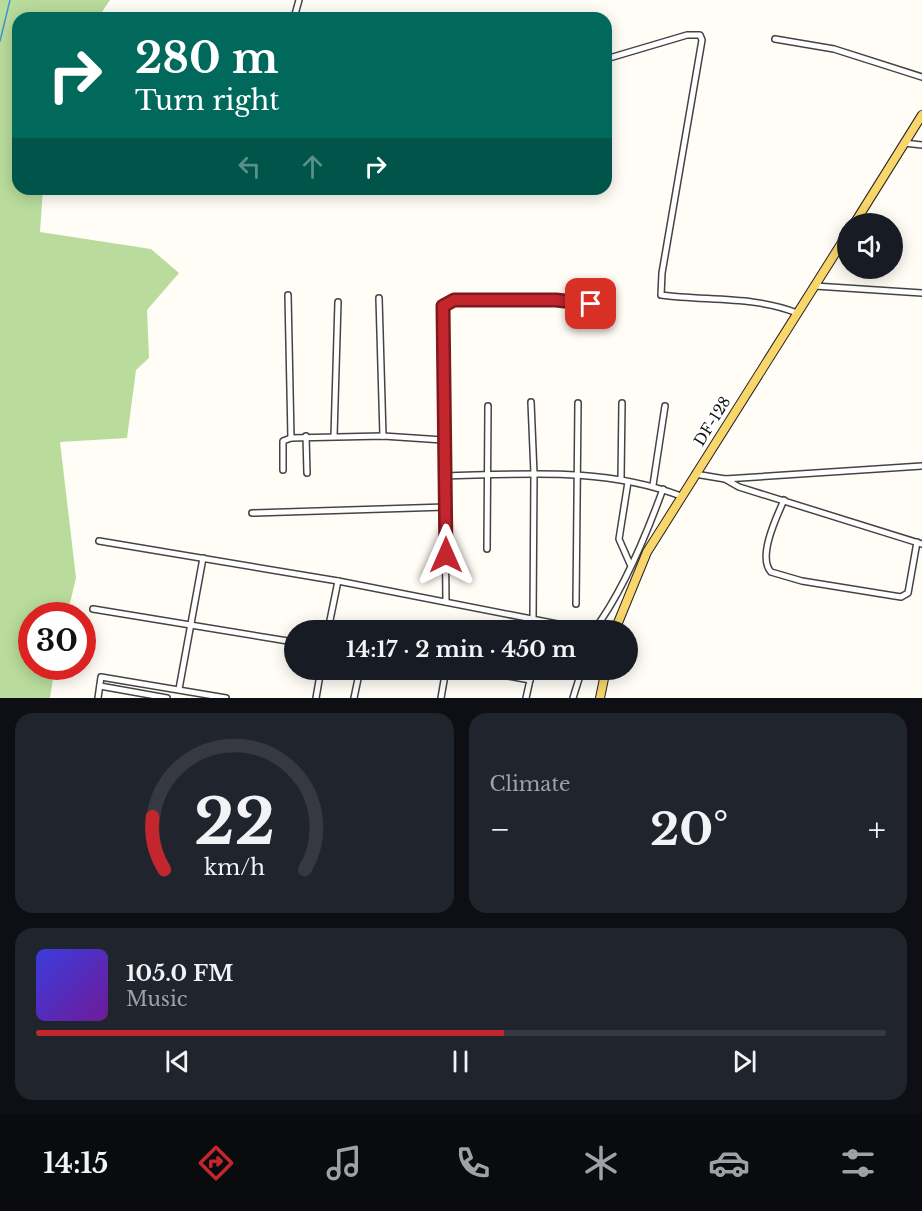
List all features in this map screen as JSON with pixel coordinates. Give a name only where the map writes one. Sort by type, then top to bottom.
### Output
[{"type":"main road","points":[[861,213],[922,115]]},
{"type":"main road","name":"DF-128","points":[[619,620],[647,552],[837,250]]},
{"type":"main road","points":[[600,698],[604,680]]},
{"type":"street","points":[[612,57],[687,35],[700,35],[702,40],[661,295],[756,302],[781,306],[797,313]]},
{"type":"street","points":[[775,39],[834,49],[922,77]]},
{"type":"street","points":[[904,143],[922,145]]},
{"type":"street","points":[[814,286],[922,293]]},
{"type":"street","points":[[288,295],[291,438]]},
{"type":"street","points":[[379,297],[383,436]]},
{"type":"street","points":[[446,602],[443,306],[448,302],[556,300],[591,304]]},
{"type":"street","points":[[334,436],[338,302]]},
{"type":"street","points":[[531,402],[534,474],[533,619]]},
{"type":"street","points":[[576,604],[578,403]]},
{"type":"street","points":[[621,478],[622,403]]},
{"type":"street","points":[[487,549],[488,406]]},
{"type":"street","points":[[653,485],[665,406]]},
{"type":"street","points":[[306,436],[307,473]]},
{"type":"street","points":[[283,470],[283,441],[291,438],[383,436],[443,440]]},
{"type":"street","points":[[695,474],[725,479],[922,466]]},
{"type":"street","points":[[446,476],[578,473],[621,478],[628,482],[653,485],[681,496]]},
{"type":"street","points":[[725,479],[740,487],[784,500],[920,543],[908,593],[901,597],[802,581],[771,572],[766,562],[771,528],[784,500]]},
{"type":"street","points":[[628,482],[619,539],[630,564]]},
{"type":"street","points":[[602,620],[645,538],[663,489]]},
{"type":"street","points":[[252,513],[446,507]]},
{"type":"street","points":[[99,541],[338,581],[538,620]]},
{"type":"street","points":[[179,689],[203,558]]},
{"type":"street","points":[[330,620],[338,581]]},
{"type":"street","points":[[96,609],[191,623],[284,640]]},
{"type":"street","points":[[98,698],[101,677],[226,698]]},
{"type":"street","points":[[316,698],[319,680]]},
{"type":"street","points":[[354,698],[358,680]]},
{"type":"street","points":[[441,698],[444,680]]},
{"type":"street","points":[[526,698],[530,680]]},
{"type":"street","points":[[573,698],[579,680]]},
{"type":"street","points":[[100,686],[167,698]]},
{"type":"green space","points":[[0,0],[110,0],[102,12],[12,12],[12,195],[43,195],[40,232],[151,249],[179,273],[147,310],[149,358],[136,370],[127,438],[60,442],[76,578],[70,602],[18,602],[18,680],[53,680],[50,698],[0,698]]},
{"type":"waterway","points":[[0,41],[10,0]]},
{"type":"route","points":[[446,555],[443,306],[454,300],[527,302],[556,300],[591,304]]}]
